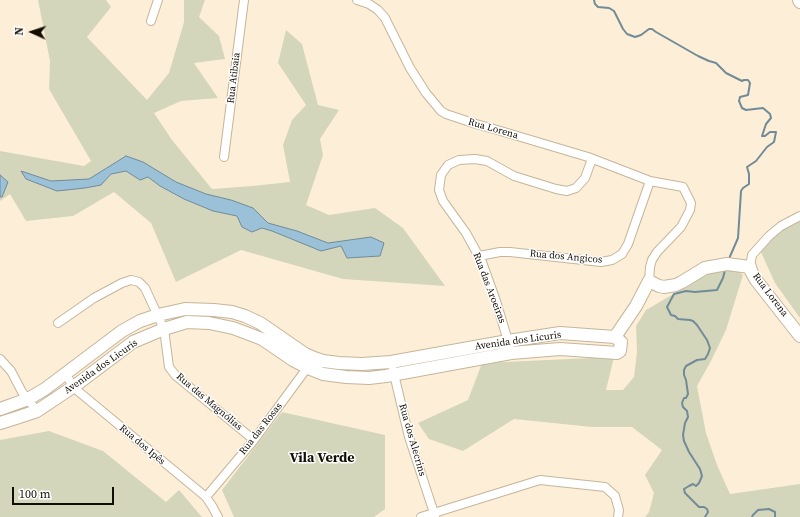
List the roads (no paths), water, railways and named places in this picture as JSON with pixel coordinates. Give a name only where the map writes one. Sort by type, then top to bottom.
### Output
[{"type":"street","points":[[152,21],[158,0]]},
{"type":"street","name":"Rua Atibaia","points":[[224,157],[244,0]]},
{"type":"street","name":"Rua Lorena","points":[[357,0],[369,4],[378,10],[385,18],[410,68],[426,93],[441,111],[462,120],[592,159],[650,181],[683,187],[691,203],[690,210],[681,227],[657,252],[652,260],[649,281],[664,287],[682,282],[705,268],[712,266],[727,264],[750,267],[756,280],[800,336]]},
{"type":"street","name":"Rua das Aroeiras","points":[[511,353],[496,301],[482,262],[466,233],[443,202],[439,190],[441,175],[448,165],[459,160],[475,159],[487,161],[514,176],[567,191],[576,188],[585,178],[592,159]]},
{"type":"street","name":"Rua dos Angicos","points":[[479,256],[500,252],[510,252],[601,262],[612,260],[622,254],[628,244],[650,181]]},
{"type":"street","points":[[750,267],[752,255],[769,236],[781,226],[800,216]]},
{"type":"street","name":"Rua das Magnólias","points":[[58,323],[106,291],[131,280],[139,282],[146,288],[164,329],[169,367],[176,376],[254,440]]},
{"type":"street","points":[[616,337],[636,306],[649,281]]},
{"type":"street","name":"Avenida dos Licuris","points":[[0,409],[28,399],[44,389],[122,331],[140,321],[185,309],[232,312],[245,316],[260,323],[305,354],[311,363],[323,374],[346,377],[369,378],[394,375],[511,353],[560,349],[617,353],[620,350],[620,342],[616,337],[560,333],[391,362],[346,364],[323,361],[311,363],[262,339],[233,328],[209,323],[187,322],[164,329],[133,342],[73,387],[37,411],[0,423]]},
{"type":"street","points":[[0,359],[11,371],[22,392],[37,411]]},
{"type":"street","name":"Rua dos Alecrins","points":[[391,362],[409,437],[434,515]]},
{"type":"street","name":"Rua das Rosas","points":[[206,497],[254,440],[311,363]]},
{"type":"street","name":"Rua dos Ipês","points":[[66,374],[73,387],[206,497],[218,517]]},
{"type":"street","points":[[421,517],[434,515],[540,480],[605,487],[615,496],[619,510],[618,517]]},
{"type":"water","points":[[126,156],[143,162],[176,182],[206,194],[231,200],[253,208],[268,223],[297,231],[328,243],[371,237],[384,243],[380,256],[347,258],[341,246],[321,251],[262,228],[252,232],[242,227],[237,216],[213,211],[184,199],[160,186],[148,177],[140,180],[126,171],[111,174],[101,185],[57,191],[26,179],[21,171],[51,181],[89,179]]},
{"type":"water","points":[[0,175],[8,182],[2,197],[0,197]]},
{"type":"waterway","points":[[594,0],[598,7],[609,8],[614,11],[627,34],[635,37],[641,35],[649,29],[652,29],[698,56],[716,63],[726,73],[742,81],[748,80],[750,83],[748,95],[740,97],[739,101],[742,108],[746,110],[763,108],[770,114],[771,118],[766,124],[762,136],[765,136],[770,132],[776,132],[774,142],[767,147],[756,161],[747,167],[749,184],[741,191],[738,238],[728,261]]},
{"type":"waterway","points":[[705,517],[708,512],[707,509],[704,507],[699,507],[685,493],[684,489],[693,484],[696,486],[702,476],[700,469],[684,441],[683,435],[685,423],[688,417],[687,411],[683,407],[682,403],[688,394],[684,375],[686,366],[697,360],[705,359],[710,348],[707,340],[693,321],[678,319],[671,315],[667,307],[674,294],[686,291],[695,292],[717,290],[725,270]]},
{"type":"waterway","points":[[752,517],[758,510],[769,509],[775,512],[775,517]]},
{"type":"district","name":"Vila Verde","points":[[322,458]]}]
